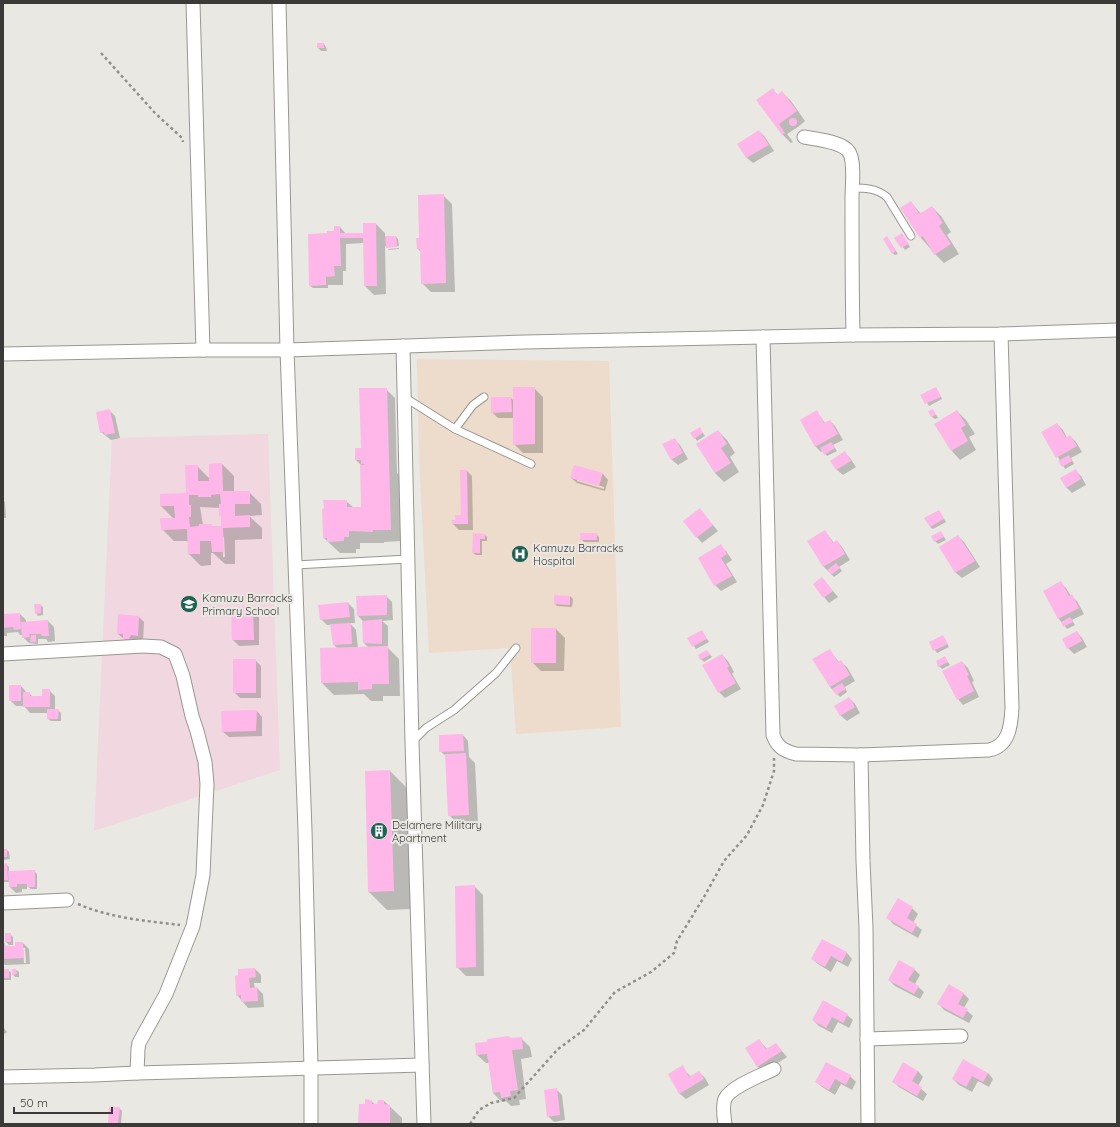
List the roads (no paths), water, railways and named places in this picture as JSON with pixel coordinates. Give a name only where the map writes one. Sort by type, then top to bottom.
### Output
[{"type":"street","points":[[193,3],[203,350]]},
{"type":"street","points":[[279,3],[287,350],[304,822],[311,1068],[311,1124]]},
{"type":"street","points":[[804,137],[840,145],[846,148],[850,153],[852,160],[853,335]]},
{"type":"street","points":[[3,354],[287,350],[763,337],[1002,334],[1117,330]]},
{"type":"street","points":[[763,337],[772,729],[775,741],[787,752],[796,754],[861,755],[989,750],[995,749],[1001,745],[1009,731],[1012,708],[1002,334]]},
{"type":"street","points":[[403,346],[412,742],[424,1124]]},
{"type":"street","points":[[3,654],[144,646],[161,647],[175,654],[183,676],[205,762],[207,784],[203,875],[193,926],[166,994],[138,1049],[137,1073]]},
{"type":"street","points":[[861,755],[866,928],[868,1124]]},
{"type":"street","points":[[3,903],[67,900]]},
{"type":"street","points":[[867,1039],[961,1036]]},
{"type":"street","points":[[3,1077],[95,1076],[137,1073],[422,1065]]},
{"type":"street","points":[[725,1124],[724,1104],[726,1097],[732,1091],[774,1069]]},
{"type":"lane","points":[[852,188],[867,188],[881,192],[887,197],[911,236]]},
{"type":"lane","points":[[404,396],[455,429],[531,464]]},
{"type":"lane","points":[[455,429],[473,405],[484,397]]},
{"type":"lane","points":[[295,565],[408,559]]},
{"type":"lane","points":[[412,742],[426,728],[454,710],[496,673],[516,648]]},
{"type":"place","name":"Kamuzu Barracks Hospital","points":[[520,554]]},
{"type":"place","name":"Kamuzu Barracks Primary School","points":[[189,604]]},
{"type":"place","name":"Delamere Military Apartment","points":[[379,831]]}]
